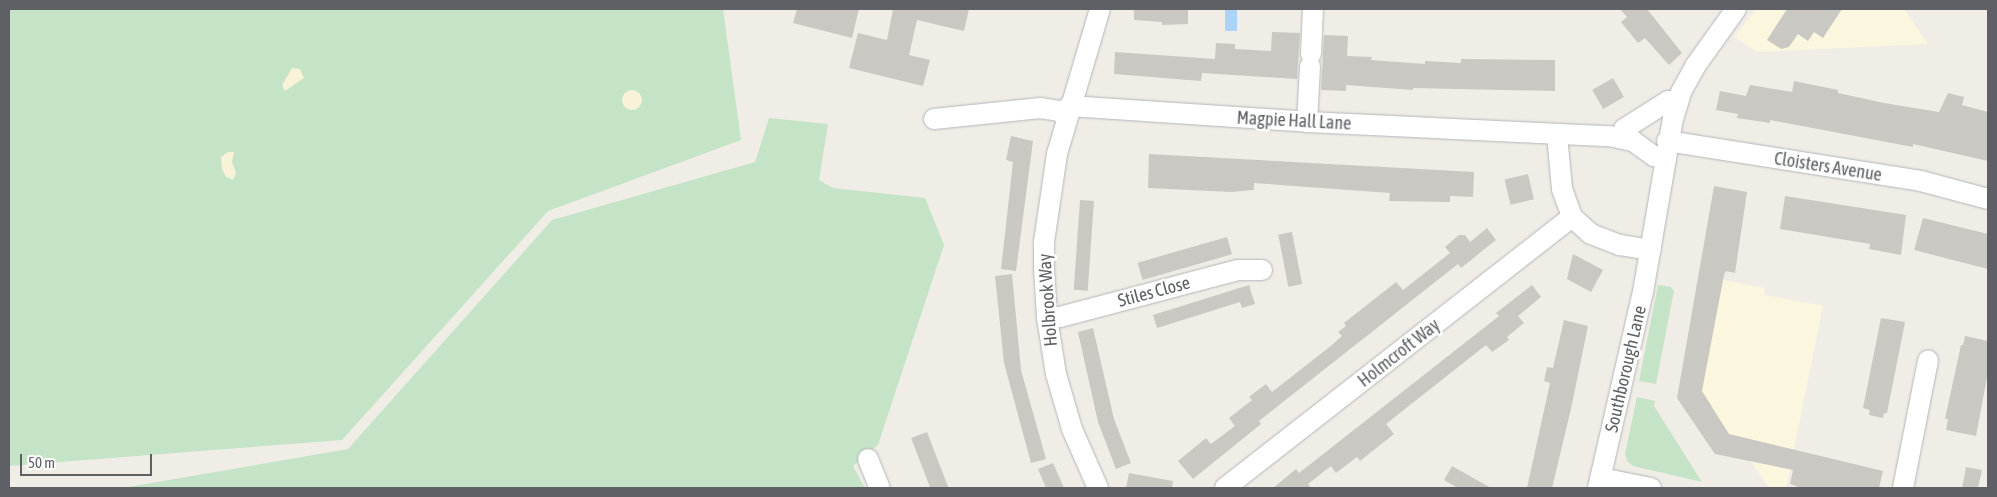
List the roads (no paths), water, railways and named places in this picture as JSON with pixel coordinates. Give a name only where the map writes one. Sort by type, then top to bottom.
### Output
[{"type":"street","points":[[1068,111],[1100,9]]},
{"type":"street","points":[[1307,122],[1313,9]]},
{"type":"street","name":"Southborough Lane","points":[[1600,483],[1651,250],[1666,150],[1678,103],[1696,64],[1736,9]]},
{"type":"street","points":[[1622,138],[1624,129],[1668,101],[1678,103]]},
{"type":"street","name":"Magpie Hall Lane","points":[[934,119],[1040,108],[1059,111],[1622,138],[1654,156],[1666,150]]},
{"type":"street","name":"Holbrook Way","points":[[1068,111],[1057,154],[1044,242],[1047,318],[1063,402],[1098,488]]},
{"type":"street","points":[[1557,135],[1562,189],[1572,217],[1591,234],[1620,245],[1651,250]]},
{"type":"street","name":"Cloisters Avenue","points":[[1666,150],[1921,181],[1988,199]]},
{"type":"street","name":"Holmcroft Way","points":[[1225,488],[1572,217]]},
{"type":"street","name":"Stiles Close","points":[[1047,318],[1060,318],[1238,270],[1262,270]]},
{"type":"street","points":[[1903,488],[1928,360]]},
{"type":"street","points":[[868,459],[880,488]]},
{"type":"street","points":[[1600,483],[1651,488]]},
{"type":"water","points":[[1225,9],[1237,9],[1237,31],[1225,31]]}]
